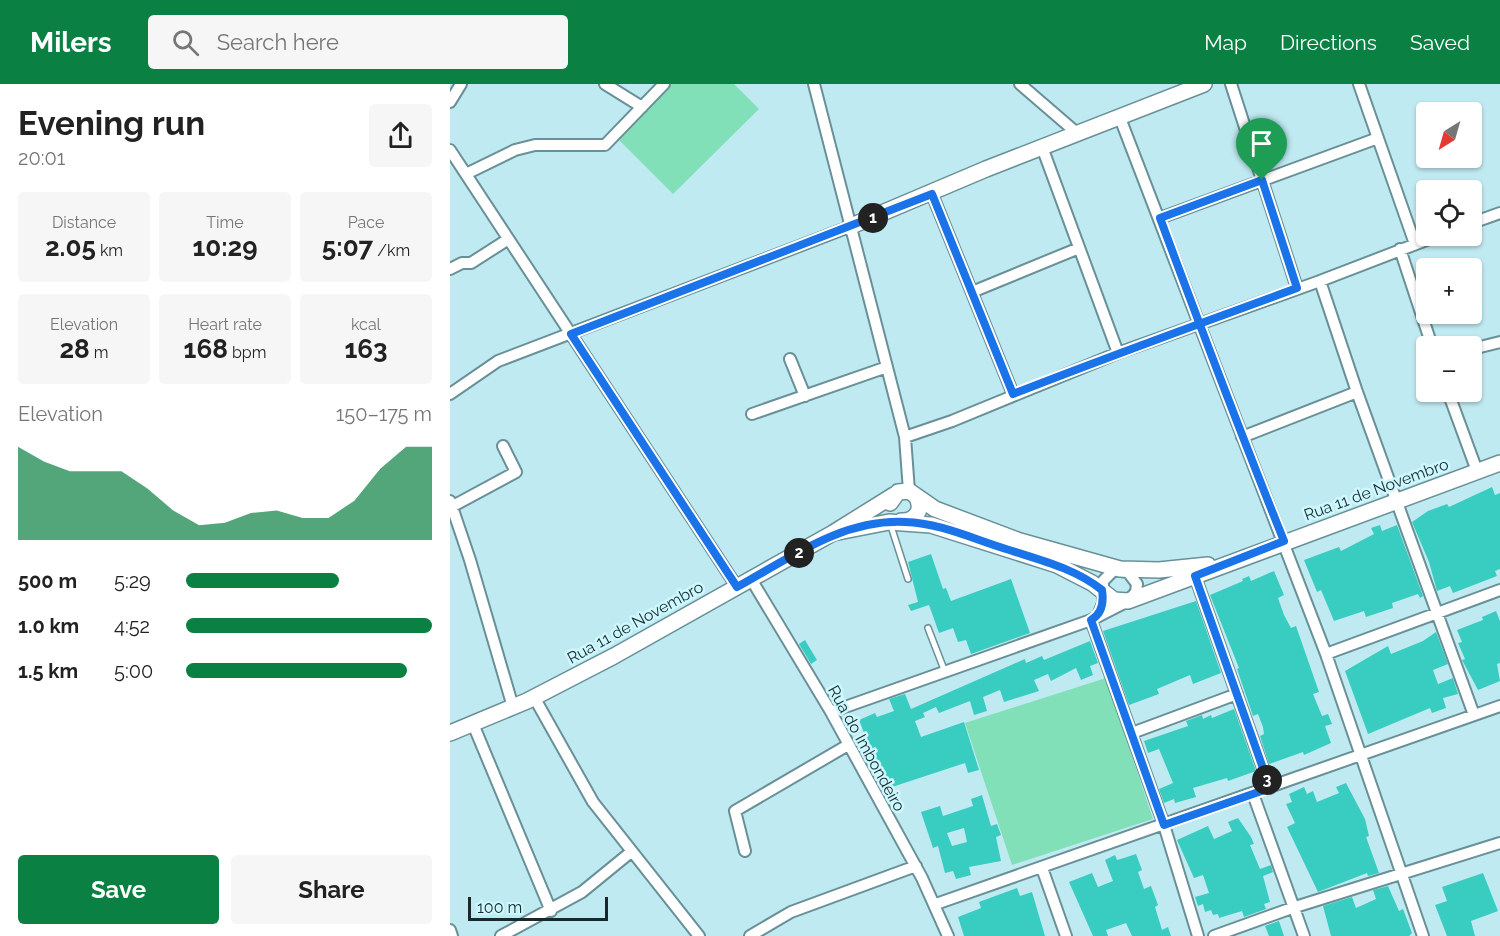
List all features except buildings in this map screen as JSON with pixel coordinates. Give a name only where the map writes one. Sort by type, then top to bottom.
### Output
[{"type":"main road","points":[[849,227],[1042,147],[1120,118],[1174,89],[1204,84]]},
{"type":"main road","name":"Rua 11 de Novembro","points":[[833,533],[889,522],[906,522],[957,532],[1049,562],[1081,576],[1114,600],[1128,601],[1284,541],[1500,463]]},
{"type":"main road","points":[[906,494],[920,510],[915,518],[906,522],[896,519],[890,510],[906,494]]},
{"type":"main road","name":"Rua 11 de Novembro","points":[[450,733],[534,697],[906,494],[964,521],[1077,559],[1120,569],[1159,570],[1231,562]]},
{"type":"street","points":[[450,102],[461,84]]},
{"type":"street","points":[[605,84],[642,106]]},
{"type":"street","points":[[466,174],[515,150],[535,145],[605,145],[664,84]]},
{"type":"street","points":[[814,84],[849,227],[905,437],[906,494]]},
{"type":"street","points":[[1020,84],[1078,134]]},
{"type":"street","points":[[1231,84],[1297,288]]},
{"type":"street","points":[[905,437],[952,421],[1013,394],[1118,353],[1320,281],[1415,244],[1359,84]]},
{"type":"street","points":[[1120,118],[1326,654],[1363,756],[1422,936]]},
{"type":"street","points":[[1160,218],[1378,138]]},
{"type":"street","points":[[1042,147],[1118,353]]},
{"type":"street","points":[[450,150],[737,587]]},
{"type":"street","points":[[932,194],[1013,394]]},
{"type":"street","points":[[1482,219],[1500,213]]},
{"type":"street","points":[[450,394],[498,361],[849,227]]},
{"type":"street","points":[[450,269],[462,263],[469,264],[507,240]]},
{"type":"street","points":[[972,292],[1079,248]]},
{"type":"street","points":[[1400,249],[1429,336]]},
{"type":"street","points":[[1320,281],[1357,392],[1474,715]]},
{"type":"street","points":[[1482,346],[1500,342]]},
{"type":"street","points":[[790,359],[805,396]]},
{"type":"street","points":[[752,414],[887,366]]},
{"type":"street","points":[[1242,437],[1357,392]]},
{"type":"street","points":[[1452,402],[1477,471]]},
{"type":"street","points":[[503,446],[516,472],[451,504],[513,707]]},
{"type":"street","points":[[831,712],[1094,618],[1128,601],[1136,592],[1137,584],[1132,575],[1120,569],[1107,575],[1102,590],[1103,603],[1094,618],[1164,825],[1197,936]]},
{"type":"street","points":[[1195,576],[1270,788]]},
{"type":"street","name":"Rua do Imbondeiro","points":[[751,579],[831,712],[916,866],[936,904],[948,936]]},
{"type":"street","points":[[1326,654],[1500,590]]},
{"type":"street","points":[[1132,734],[1237,694]]},
{"type":"street","points":[[534,697],[582,786],[631,852],[699,936]]},
{"type":"street","points":[[936,904],[1500,706]]},
{"type":"street","points":[[473,724],[551,911]]},
{"type":"street","points":[[745,851],[735,811],[848,745]]},
{"type":"street","points":[[1252,794],[1304,936]]},
{"type":"street","points":[[1214,936],[1292,908],[1500,843]]},
{"type":"street","points":[[501,936],[551,911],[582,892],[631,852]]},
{"type":"street","points":[[750,936],[791,912],[916,866]]},
{"type":"street","points":[[1042,868],[1066,936]]},
{"type":"street","points":[[450,930],[452,936]]},
{"type":"lane","points":[[889,522],[908,579]]},
{"type":"lane","points":[[928,628],[945,672]]},
{"type":"green space","points":[[669,84],[734,84],[759,109],[673,194],[616,137]]},
{"type":"green space","points":[[1106,678],[1153,819],[1012,865],[965,723]]},
{"type":"route","points":[[1262,180],[1160,218],[1199,324],[1242,437],[1284,541],[1195,576],[1270,788],[1164,825],[1091,620],[1098,616],[1102,607],[1102,590],[1081,576],[1057,565],[957,532],[932,525],[906,522],[871,524],[833,533],[737,587],[571,334],[932,194],[1013,394],[1118,353],[1199,324],[1297,288],[1262,180]]}]
